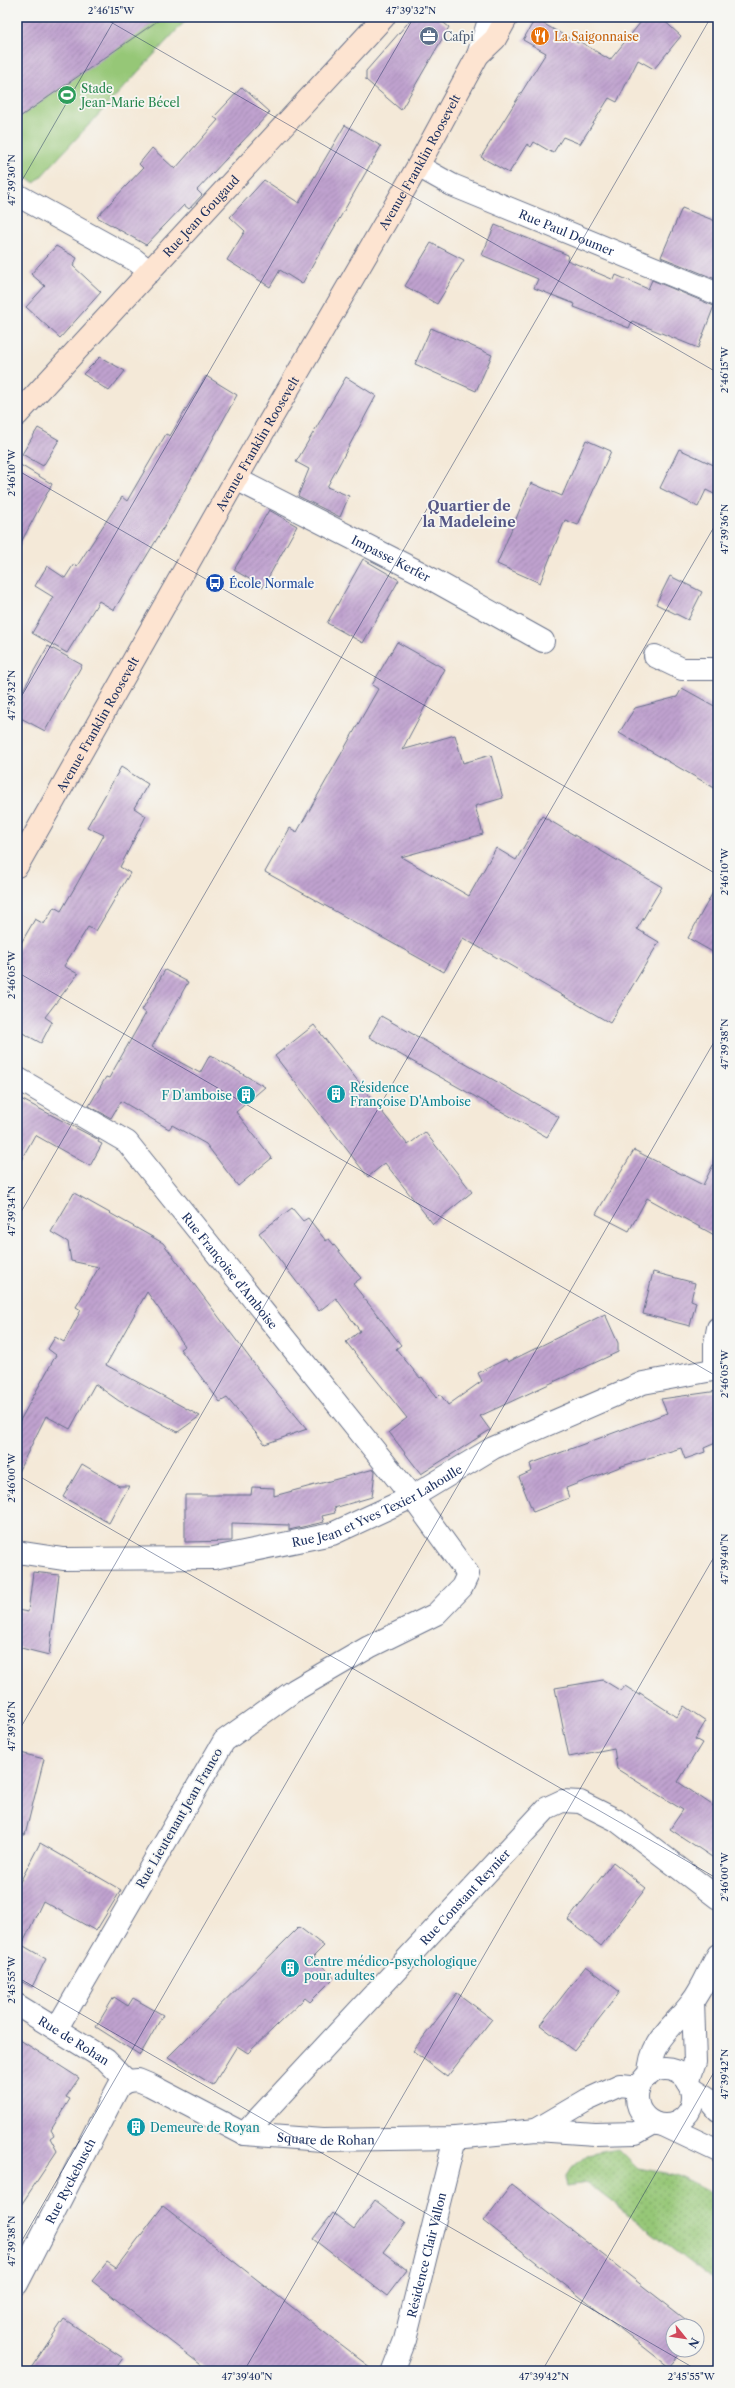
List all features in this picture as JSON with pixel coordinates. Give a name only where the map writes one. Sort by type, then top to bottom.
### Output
[{"type":"main road","name":"Rue Jean Gougaud","points":[[17,415],[384,17]]},
{"type":"main road","points":[[478,55],[494,39],[507,17]]},
{"type":"main road","name":"Avenue Franklin Roosevelt","points":[[17,866],[236,479],[418,166],[478,55]]},
{"type":"street","name":"Avenue Franklin Roosevelt","points":[[478,55],[490,17]]},
{"type":"street","name":"Rue Paul Doumer","points":[[418,166],[452,185],[718,294]]},
{"type":"street","points":[[17,195],[135,260],[150,272]]},
{"type":"street","name":"Impasse Kerfer","points":[[236,479],[419,572],[543,641]]},
{"type":"street","points":[[655,656],[682,669],[718,668]]},
{"type":"street","name":"Rue Françoise d'Amboise","points":[[17,1078],[128,1142],[412,1497]]},
{"type":"street","points":[[717,1369],[715,1344],[718,1328]]},
{"type":"street","name":"Rue Jean et Yves Texier Lahoulle","points":[[17,1552],[63,1559],[214,1558],[332,1534],[412,1497],[493,1448],[643,1383],[717,1369]]},
{"type":"street","name":"Rue Lieutenant Jean Franco","points":[[57,2028],[224,1741],[295,1690],[369,1647],[436,1614],[462,1587],[468,1574],[412,1497]]},
{"type":"street","name":"Rue Constant Reynier","points":[[244,2134],[547,1808],[562,1801],[580,1802],[616,1820],[718,1898]]},
{"type":"street","points":[[718,1955],[693,2001],[668,2028],[649,2057],[638,2104],[647,2118],[718,2151]]},
{"type":"street","points":[[659,2124],[672,2124],[687,2114],[693,2097],[690,2085],[695,2062],[693,2001]]},
{"type":"street","name":"Rue de Rohan","points":[[17,2005],[57,2028],[106,2060],[127,2081]]},
{"type":"street","points":[[644,2081],[666,2069],[674,2071],[708,2098],[718,2110]]},
{"type":"street","name":"Square de Rohan","points":[[127,2081],[138,2080],[150,2085],[244,2134],[322,2140],[455,2138],[536,2130],[595,2134],[636,2133],[659,2124]]},
{"type":"street","name":"Rue Ryckebusch","points":[[17,2284],[119,2086],[127,2081]]},
{"type":"street","name":"Square de Rohan","points":[[536,2130],[587,2100],[620,2085],[644,2081]]},
{"type":"street","name":"Résidence Clair Vallon","points":[[393,2371],[405,2340],[455,2138]]},
{"type":"green space","name":"Stade Jean-Marie Bécel","points":[[17,17],[189,17],[35,183],[17,173]]},
{"type":"green space","points":[[619,2149],[638,2168],[676,2175],[718,2196],[718,2283],[587,2183],[567,2186],[565,2178],[573,2167],[587,2155]]},
{"type":"building","points":[[17,17],[163,17],[17,119]]},
{"type":"building","points":[[413,17],[436,17],[449,27],[401,110],[366,80],[366,71]]},
{"type":"building","points":[[645,17],[660,17],[681,36],[654,69],[638,60],[617,102],[609,98],[580,144],[563,137],[553,153],[534,142],[531,147],[527,144],[509,173],[481,157],[546,53],[523,40],[535,19],[578,43],[579,41],[610,60]]},
{"type":"building","points":[[242,87],[270,112],[197,190],[202,195],[189,209],[184,205],[146,245],[97,217],[143,168],[139,164],[152,148],[175,169],[218,120],[214,117]]},
{"type":"building","points":[[345,125],[381,146],[302,284],[280,270],[270,287],[227,260],[245,231],[230,217],[264,180],[299,203]]},
{"type":"building","points":[[682,208],[718,222],[718,280],[661,257]]},
{"type":"building","points":[[495,225],[568,255],[567,260],[614,280],[616,275],[648,289],[652,280],[714,306],[698,348],[632,321],[629,328],[574,307],[575,304],[534,288],[538,279],[482,255]]},
{"type":"building","points":[[431,243],[464,260],[437,304],[405,286]]},
{"type":"building","points":[[56,246],[77,258],[73,266],[101,292],[60,338],[26,307],[45,286],[31,274]]},
{"type":"building","points":[[431,328],[492,355],[476,391],[415,364]]},
{"type":"building","points":[[100,357],[125,371],[109,391],[83,374]]},
{"type":"building","points":[[206,376],[237,395],[166,524],[114,610],[99,601],[67,653],[32,633],[53,597],[35,586],[47,566],[65,578],[74,564],[77,566],[122,497],[127,501],[166,434],[170,436]]},
{"type":"building","points":[[346,377],[376,396],[327,487],[349,496],[340,517],[298,496],[309,469],[296,462]]},
{"type":"building","points":[[38,428],[59,440],[43,466],[22,454]]},
{"type":"building","points":[[586,440],[611,451],[578,525],[565,520],[540,583],[497,564],[531,483],[562,496]]},
{"type":"building","points":[[679,449],[718,467],[718,496],[706,490],[698,507],[660,488]]},
{"type":"building","points":[[17,463],[52,484],[17,550]]},
{"type":"building","points":[[269,510],[297,526],[263,587],[234,570]]},
{"type":"building","points":[[363,559],[399,580],[363,643],[327,623]]},
{"type":"building","points":[[670,576],[702,592],[688,620],[656,604]]},
{"type":"building","points":[[397,642],[445,669],[402,750],[455,735],[463,763],[491,755],[503,798],[475,806],[483,834],[401,857],[469,896],[496,848],[516,860],[542,816],[662,887],[637,929],[659,942],[610,1023],[463,938],[444,972],[265,872],[290,828],[297,832],[378,689],[372,685]]},
{"type":"building","points":[[48,646],[82,665],[45,731],[17,716],[17,701]]},
{"type":"building","points":[[682,688],[718,708],[718,790],[619,733],[635,708],[677,697]]},
{"type":"building","points":[[121,767],[148,784],[134,808],[146,816],[120,867],[130,873],[96,931],[88,927],[64,966],[78,974],[45,1017],[52,1022],[41,1043],[17,1030],[17,950],[35,919],[44,924],[54,907],[61,911],[78,882],[104,835],[87,827]]},
{"type":"building","points":[[718,883],[718,955],[688,938]]},
{"type":"building","points":[[165,970],[188,982],[152,1047],[200,1073],[210,1055],[265,1087],[236,1112],[272,1158],[238,1186],[206,1144],[172,1125],[169,1129],[121,1101],[111,1118],[89,1106],[106,1077],[109,1078],[146,1013],[142,1010]]},
{"type":"building","points":[[381,1016],[559,1117],[547,1137],[369,1037]]},
{"type":"building","name":"Résidence Françoise D'Amboise","points":[[314,1025],[408,1145],[425,1132],[472,1192],[433,1224],[385,1163],[368,1177],[275,1056]]},
{"type":"building","points":[[17,1097],[99,1140],[98,1142],[102,1144],[90,1166],[35,1135],[17,1167]]},
{"type":"building","points":[[634,1150],[703,1185],[718,1155],[718,1237],[647,1198],[629,1231],[596,1214]]},
{"type":"building","points":[[74,1193],[163,1243],[267,1381],[307,1429],[265,1444],[227,1398],[220,1402],[180,1349],[185,1346],[147,1292],[106,1365],[200,1416],[178,1432],[119,1401],[95,1384],[70,1429],[46,1416],[17,1474],[17,1426],[56,1355],[48,1349],[55,1337],[64,1342],[81,1310],[76,1307],[99,1267],[71,1261],[68,1242],[51,1232]]},
{"type":"building","points":[[292,1208],[303,1221],[308,1218],[326,1241],[329,1239],[361,1278],[353,1284],[401,1345],[396,1349],[420,1378],[422,1377],[436,1398],[440,1394],[448,1405],[482,1381],[478,1373],[506,1359],[508,1362],[605,1314],[618,1343],[618,1352],[480,1416],[490,1430],[421,1474],[389,1432],[407,1418],[346,1342],[360,1331],[336,1298],[319,1311],[259,1233]]},
{"type":"building","points":[[653,1272],[695,1283],[691,1300],[696,1302],[690,1326],[643,1314]]},
{"type":"building","points":[[718,1391],[718,1442],[704,1448],[705,1452],[685,1459],[681,1448],[622,1466],[566,1488],[569,1498],[533,1512],[519,1477],[532,1471],[530,1464],[667,1413],[661,1399]]},
{"type":"building","points":[[82,1464],[119,1486],[129,1486],[109,1523],[63,1497]]},
{"type":"building","points":[[374,1469],[372,1497],[334,1508],[335,1513],[322,1516],[324,1522],[289,1530],[289,1525],[232,1523],[232,1541],[185,1542],[185,1495],[251,1495],[252,1487],[274,1488],[274,1496]]},
{"type":"building","points":[[33,1572],[59,1575],[49,1655],[17,1647],[17,1610],[28,1612]]},
{"type":"building","points":[[603,1680],[621,1691],[625,1686],[639,1695],[640,1693],[677,1717],[684,1706],[706,1721],[695,1739],[702,1743],[678,1782],[718,1809],[718,1861],[670,1829],[683,1810],[617,1769],[614,1748],[569,1757],[555,1688]]},
{"type":"building","points":[[17,1752],[44,1759],[25,1835],[17,1834]]},
{"type":"building","points":[[40,1843],[121,1890],[96,1931],[43,1901],[22,1945],[46,1959],[32,1987],[17,1979],[17,1888]]},
{"type":"building","points":[[613,1862],[646,1888],[601,1946],[568,1920]]},
{"type":"building","points":[[299,1927],[324,1946],[313,1957],[334,1978],[310,2002],[305,1998],[248,2053],[237,2046],[213,2085],[168,2057]]},
{"type":"building","points":[[586,1966],[620,1992],[574,2051],[540,2025]]},
{"type":"building","points":[[457,1993],[492,2019],[447,2077],[413,2051]]},
{"type":"building","points":[[114,1997],[128,2006],[133,1998],[163,2015],[140,2055],[96,2027]]},
{"type":"building","points":[[17,2038],[79,2078],[66,2097],[70,2099],[51,2130],[54,2135],[50,2138],[57,2151],[17,2211]]},
{"type":"building","points":[[512,2184],[684,2318],[665,2318],[665,2358],[676,2358],[669,2367],[484,2221]]},
{"type":"building","points":[[375,2200],[405,2223],[383,2252],[407,2270],[387,2296],[313,2239],[333,2213],[354,2229]]},
{"type":"building","points":[[163,2206],[375,2371],[209,2371],[92,2281],[107,2262],[116,2268]]},
{"type":"building","points":[[64,2319],[123,2358],[114,2371],[29,2371]]},
{"type":"place","name":"Cafpi","points":[[429,36]]},
{"type":"place","name":"La Saigonnaise","points":[[540,36]]},
{"type":"place","name":"Stade Jean-Marie Bécel","points":[[67,95]]},
{"type":"place","name":"École Normale","points":[[215,583]]},
{"type":"place","name":"Résidence Françoise D'Amboise","points":[[336,1094]]},
{"type":"place","name":"F D'amboise","points":[[246,1095]]},
{"type":"place","name":"Centre médico-psychologique pour adultes","points":[[290,1968]]},
{"type":"place","name":"Demeure de Royan","points":[[136,2127]]},
{"type":"district","name":"Quartier de la Madeleine","points":[[469,514]]}]
